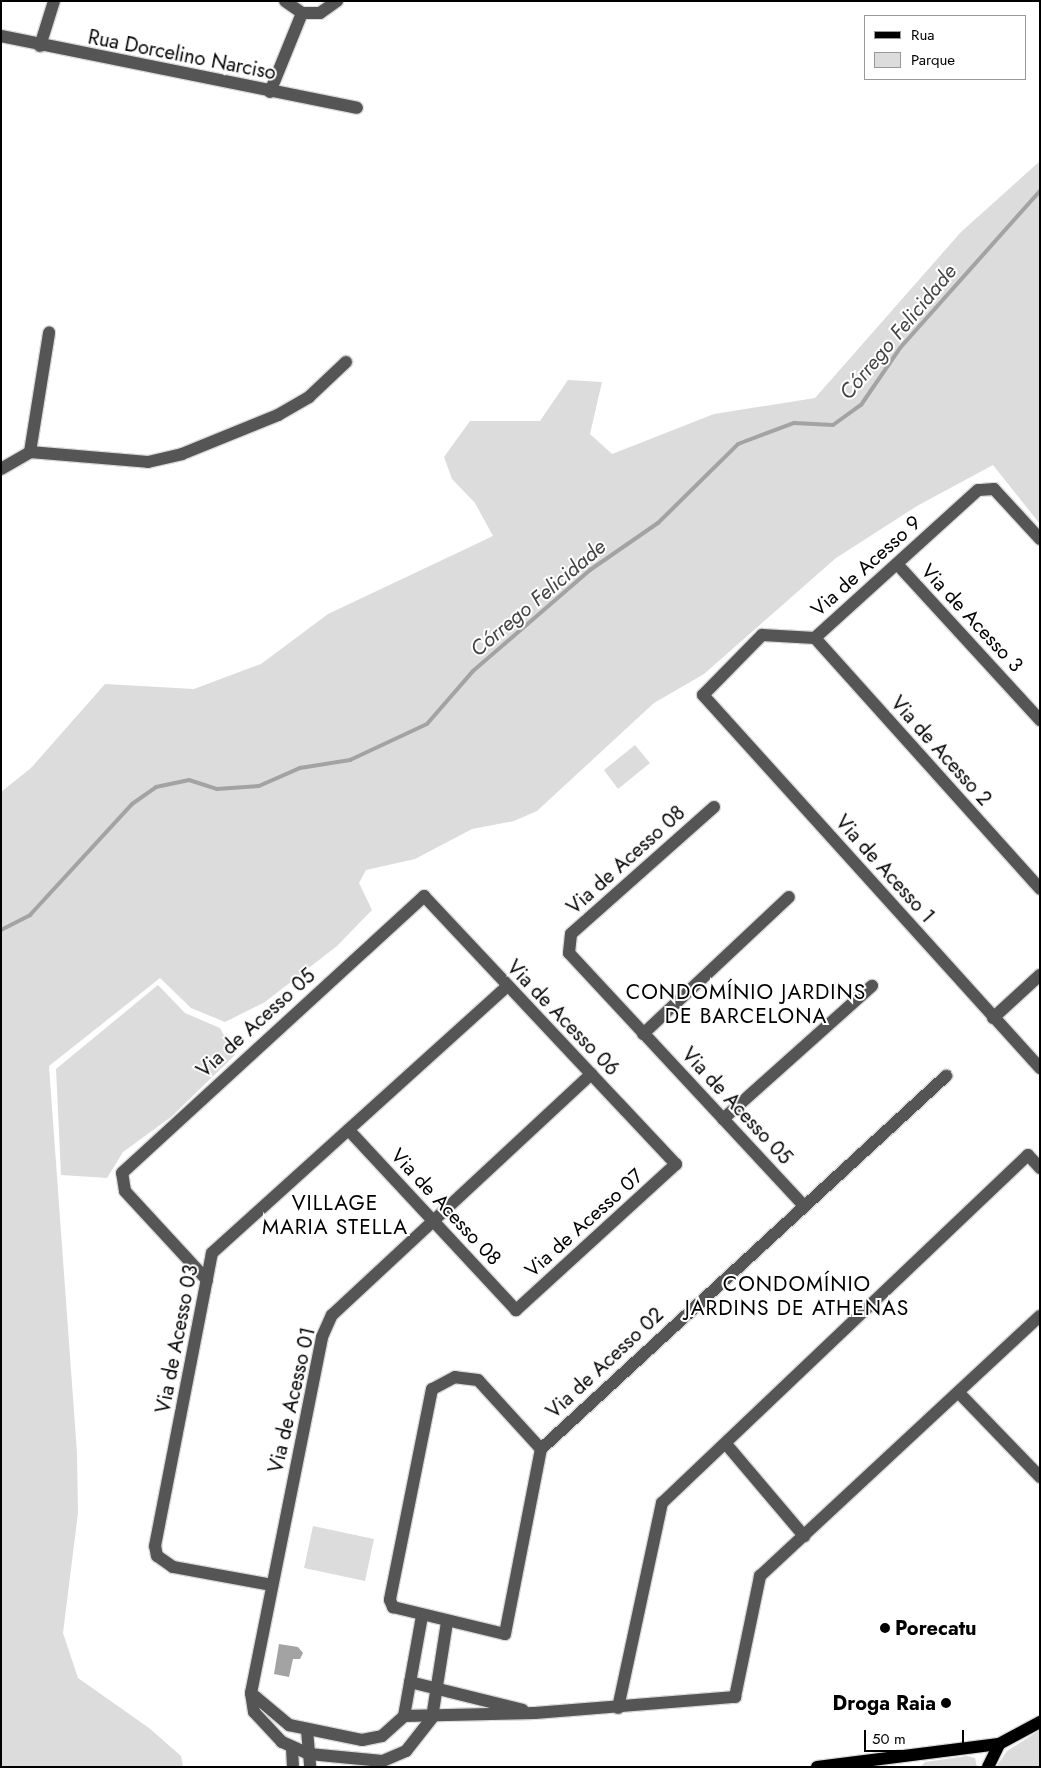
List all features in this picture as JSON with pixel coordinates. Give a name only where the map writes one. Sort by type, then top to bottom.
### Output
[{"type":"main road","points":[[817,1767],[896,1763],[999,1744],[1040,1722]]},
{"type":"main road","points":[[988,1767],[999,1744]]},
{"type":"street","points":[[40,46],[54,1]]},
{"type":"street","points":[[285,1],[302,13],[320,13],[337,1]]},
{"type":"street","points":[[270,92],[302,13]]},
{"type":"street","name":"Rua Dorcelino Narciso","points":[[1,36],[40,46],[357,108]]},
{"type":"street","points":[[30,452],[50,333]]},
{"type":"street","points":[[1,469],[30,452],[148,462],[182,454],[278,414],[309,396],[346,362]]},
{"type":"street","name":"Via de Acesso 9","points":[[703,695],[762,635],[815,638],[978,490],[994,489],[1040,540]]},
{"type":"street","name":"Via de Acesso 3","points":[[897,564],[1040,720]]},
{"type":"street","name":"Via de Acesso 2","points":[[815,638],[1040,889]]},
{"type":"street","name":"Via de Acesso 1","points":[[703,695],[1040,1068]]},
{"type":"street","name":"Via de Acesso 08","points":[[568,943],[571,934],[714,807]]},
{"type":"street","name":"Via de Acesso 05","points":[[207,1280],[120,1181],[128,1165],[424,896]]},
{"type":"street","name":"Via de Acesso 06","points":[[424,896],[676,1164]]},
{"type":"street","points":[[643,1034],[788,897]]},
{"type":"street","name":"Via de Acesso 05","points":[[568,943],[576,961],[802,1204]]},
{"type":"street","points":[[993,1018],[1040,975]]},
{"type":"street","name":"Via de Acesso 03","points":[[272,1585],[173,1567],[158,1556],[155,1546],[212,1254],[507,986]]},
{"type":"street","points":[[723,1119],[872,986]]},
{"type":"street","name":"Via de Acesso 01","points":[[251,1693],[328,1322],[591,1074]]},
{"type":"street","name":"Via de Acesso 02","points":[[541,1449],[802,1204],[946,1076]]},
{"type":"street","name":"Via de Acesso 08","points":[[349,1130],[516,1310]]},
{"type":"street","points":[[618,1708],[662,1503],[1028,1155],[1040,1168]]},
{"type":"street","name":"Via de Acesso 07","points":[[516,1310],[676,1164]]},
{"type":"street","points":[[404,1716],[432,1718],[618,1708],[735,1696],[760,1576],[1040,1316]]},
{"type":"street","points":[[455,1377],[478,1380],[541,1449],[505,1634],[398,1611],[390,1600],[432,1390],[455,1377]]},
{"type":"street","points":[[959,1393],[1040,1477]]},
{"type":"street","points":[[726,1444],[804,1536]]},
{"type":"street","points":[[251,1693],[273,1715],[307,1730],[341,1738],[362,1740],[382,1736],[404,1716],[422,1616]]},
{"type":"street","points":[[251,1693],[254,1712],[266,1729],[310,1761],[342,1764],[382,1761],[406,1751],[432,1718],[447,1622]]},
{"type":"street","points":[[410,1682],[436,1686],[535,1713]]},
{"type":"street","points":[[307,1730],[310,1761]]},
{"type":"street","points":[[341,1738],[342,1764]]},
{"type":"street","points":[[292,1748],[293,1767]]},
{"type":"green space","points":[[1040,161],[1040,524],[993,465],[917,506],[836,558],[704,674],[654,703],[537,811],[514,821],[472,829],[415,859],[366,870],[359,883],[372,910],[337,946],[265,1002],[225,1022],[191,1008],[160,978],[49,1066],[77,1453],[78,1513],[63,1633],[78,1678],[149,1728],[181,1756],[183,1767],[1,1767],[1,792],[31,768],[105,684],[194,689],[261,664],[328,614],[493,536],[475,503],[452,479],[444,457],[470,421],[540,421],[568,380],[602,382],[590,434],[612,454],[714,414],[815,398],[961,232]]},
{"type":"green space","points":[[635,745],[650,763],[618,789],[604,770]]},
{"type":"green space","points":[[158,985],[185,1013],[220,1028],[235,1055],[171,1117],[123,1152],[107,1178],[61,1175],[56,1069]]},
{"type":"green space","points":[[313,1526],[374,1539],[365,1581],[304,1568]]},
{"type":"green space","points":[[1040,1730],[1040,1767],[996,1767],[1007,1751]]},
{"type":"green space","points":[[967,1756],[975,1758],[977,1767],[921,1767],[925,1762]]},
{"type":"shaded area","points":[[279,1644],[298,1647],[303,1653],[300,1659],[293,1659],[289,1677],[274,1674]]},
{"type":"waterway","name":"Córrego Felicidade","points":[[1,930],[30,915],[132,804],[156,787],[189,780],[217,789],[259,786],[300,768],[350,760],[427,724],[473,671],[590,570],[658,523],[738,444],[794,423],[833,425],[861,405],[900,348],[1040,191]]},
{"type":"place","name":"Porecatu","points":[[885,1628]]},
{"type":"place","name":"Droga Raia","points":[[946,1703]]},
{"type":"district","name":"CONDOMÍNIO JARDINS DE BARCELONA","points":[[746,1004]]},
{"type":"district","name":"VILLAGE MARIA STELLA","points":[[335,1215]]},
{"type":"district","name":"CONDOMÍNIO JARDINS DE ATHENAS","points":[[797,1296]]}]
